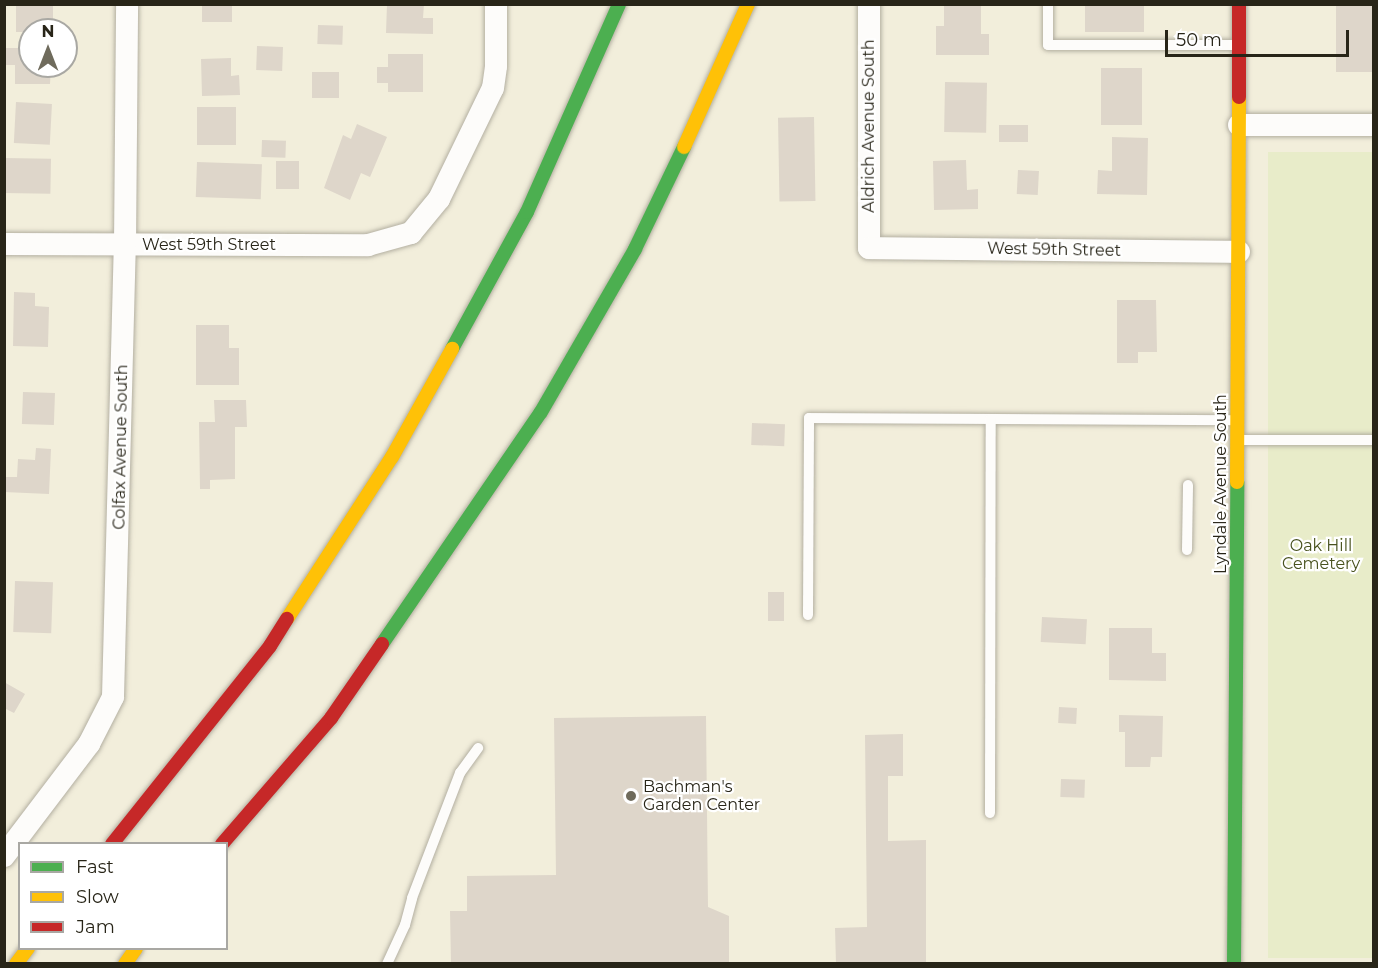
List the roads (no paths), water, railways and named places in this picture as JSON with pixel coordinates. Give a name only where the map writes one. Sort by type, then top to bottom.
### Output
[{"type":"main road","points":[[113,842],[270,646],[392,457],[527,212],[619,4]]},
{"type":"main road","points":[[223,842],[331,718],[541,412],[635,249],[711,93],[748,4]]},
{"type":"main road","name":"Lyndale Avenue South","points":[[1234,963],[1239,4]]},
{"type":"main road","points":[[16,963],[26,950]]},
{"type":"main road","points":[[124,963],[134,950]]},
{"type":"street","name":"Colfax Avenue South","points":[[4,856],[89,744],[113,698],[126,245],[127,4]]},
{"type":"street","name":"West 59th Street","points":[[4,244],[368,245],[411,233],[439,199],[493,88],[496,66],[496,4]]},
{"type":"street","name":"Aldrich Avenue South","points":[[869,4],[869,248]]},
{"type":"street","points":[[1239,125],[1374,125]]},
{"type":"street","name":"West 59th Street","points":[[869,248],[1239,252]]},
{"type":"lane","points":[[1048,4],[1048,45],[1239,45]]},
{"type":"lane","points":[[808,615],[809,418],[1238,420]]},
{"type":"lane","points":[[990,813],[991,419]]},
{"type":"lane","points":[[1237,440],[1374,440]]},
{"type":"lane","points":[[1187,550],[1188,485]]},
{"type":"lane","points":[[387,963],[405,925],[412,898],[460,773],[478,748]]},
{"type":"place","name":"Bachman's Garden Center","points":[[631,796]]},
{"type":"park label","name":"Oak Hill Cemetery","points":[[1321,555]]}]
